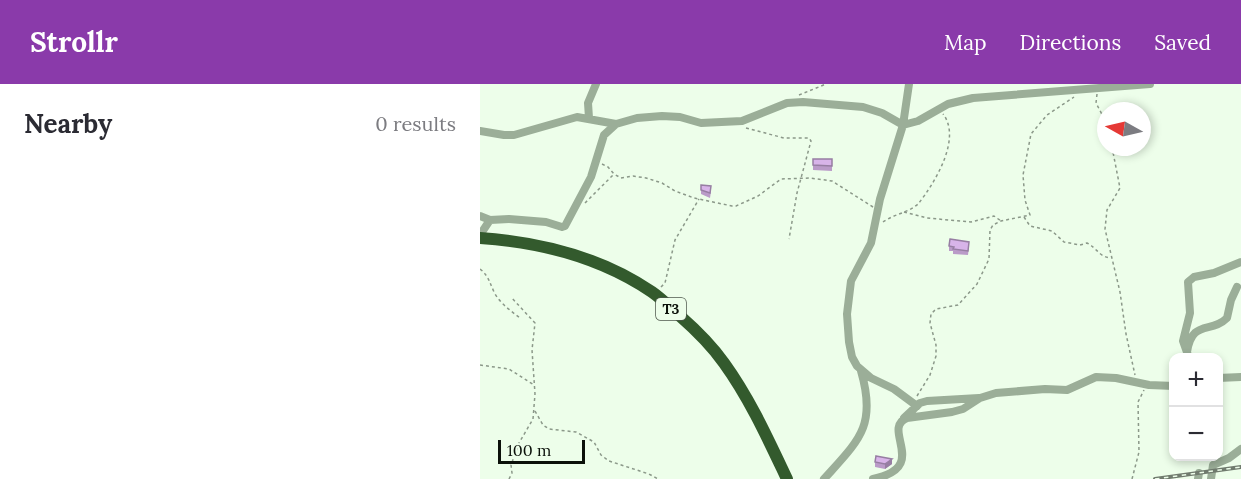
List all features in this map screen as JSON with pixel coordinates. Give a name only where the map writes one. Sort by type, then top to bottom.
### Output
[{"type":"highway","name":"T3","points":[[480,236],[528,244],[594,261],[654,293],[693,328],[723,362],[760,422],[787,479]]},
{"type":"street","points":[[589,118],[588,103],[596,84]]},
{"type":"street","points":[[824,479],[852,447],[865,424],[868,398],[861,371],[852,357],[849,342],[847,314],[849,288],[856,269],[871,243],[877,211],[903,125],[909,84]]},
{"type":"street","points":[[480,130],[514,135],[570,118],[589,118],[616,123],[662,116],[680,117],[701,123],[734,122],[787,104],[825,102],[863,107],[882,113],[903,125],[918,122],[958,100],[1150,84]]},
{"type":"street","points":[[480,216],[490,220],[546,222],[562,227],[566,225],[585,190],[604,135],[616,123]]},
{"type":"street","points":[[480,236],[490,220]]},
{"type":"street","points":[[1187,353],[1183,341],[1190,313],[1188,282],[1241,262]]},
{"type":"street","points":[[1188,353],[1189,342],[1198,329],[1217,324],[1227,318],[1237,287]]},
{"type":"street","points":[[861,371],[915,404]]},
{"type":"street","points":[[873,479],[894,472],[901,466],[903,459],[898,433],[900,424],[915,404],[927,401],[980,398],[1020,390],[1067,390],[1096,376],[1169,386]]},
{"type":"street","points":[[1223,378],[1241,377]]},
{"type":"street","points":[[903,420],[914,416],[963,409],[980,398]]},
{"type":"street","points":[[1211,479],[1213,465],[1241,449]]},
{"type":"path","points":[[787,104],[807,90],[826,84]]},
{"type":"path","points":[[1097,105],[1099,87]]},
{"type":"path","points":[[915,404],[935,363],[936,345],[930,323],[931,314],[936,309],[957,305],[972,291],[987,265],[990,230],[993,225],[1001,221],[1028,217],[1030,213],[1025,200],[1023,175],[1031,134],[1047,115],[1085,90]]},
{"type":"path","points":[[874,229],[891,216],[914,208],[939,171],[950,137],[949,125],[939,109]]},
{"type":"path","points":[[734,122],[747,129],[775,136],[810,140],[789,239]]},
{"type":"path","points":[[1114,156],[1120,188],[1109,205],[1105,229],[1120,292],[1131,362],[1138,383]]},
{"type":"path","points":[[596,159],[614,174],[623,178],[633,176],[662,183],[675,191],[736,206],[758,196],[781,179],[802,178],[832,181],[877,211]]},
{"type":"path","points":[[571,213],[614,174]]},
{"type":"path","points":[[654,293],[665,283],[675,240],[699,198]]},
{"type":"path","points":[[903,212],[927,218],[971,222],[994,216],[1001,221]]},
{"type":"path","points":[[1024,217],[1030,226],[1049,230],[1064,242],[1080,245],[1088,243],[1102,256],[1112,258]]},
{"type":"path","points":[[480,269],[490,281],[501,302],[519,318]]},
{"type":"path","points":[[509,479],[512,473],[512,462],[522,436],[532,423],[535,385],[532,350],[535,323],[511,297]]},
{"type":"path","points":[[480,365],[510,369],[525,381],[535,385]]},
{"type":"path","points":[[1132,479],[1139,452],[1138,402],[1147,384]]},
{"type":"path","points":[[534,410],[543,425],[549,429],[576,432],[594,442],[601,455],[609,461],[658,479]]},
{"type":"building","points":[[813,159],[832,159],[832,166],[813,165]]},
{"type":"building","points":[[701,185],[711,186],[710,193],[701,190]]},
{"type":"building","points":[[950,239],[969,242],[968,251],[953,249],[954,247],[949,246]]},
{"type":"building","points":[[876,456],[892,459],[885,464],[875,462]]},
{"type":"railway","points":[[1155,479],[1241,467]]}]
